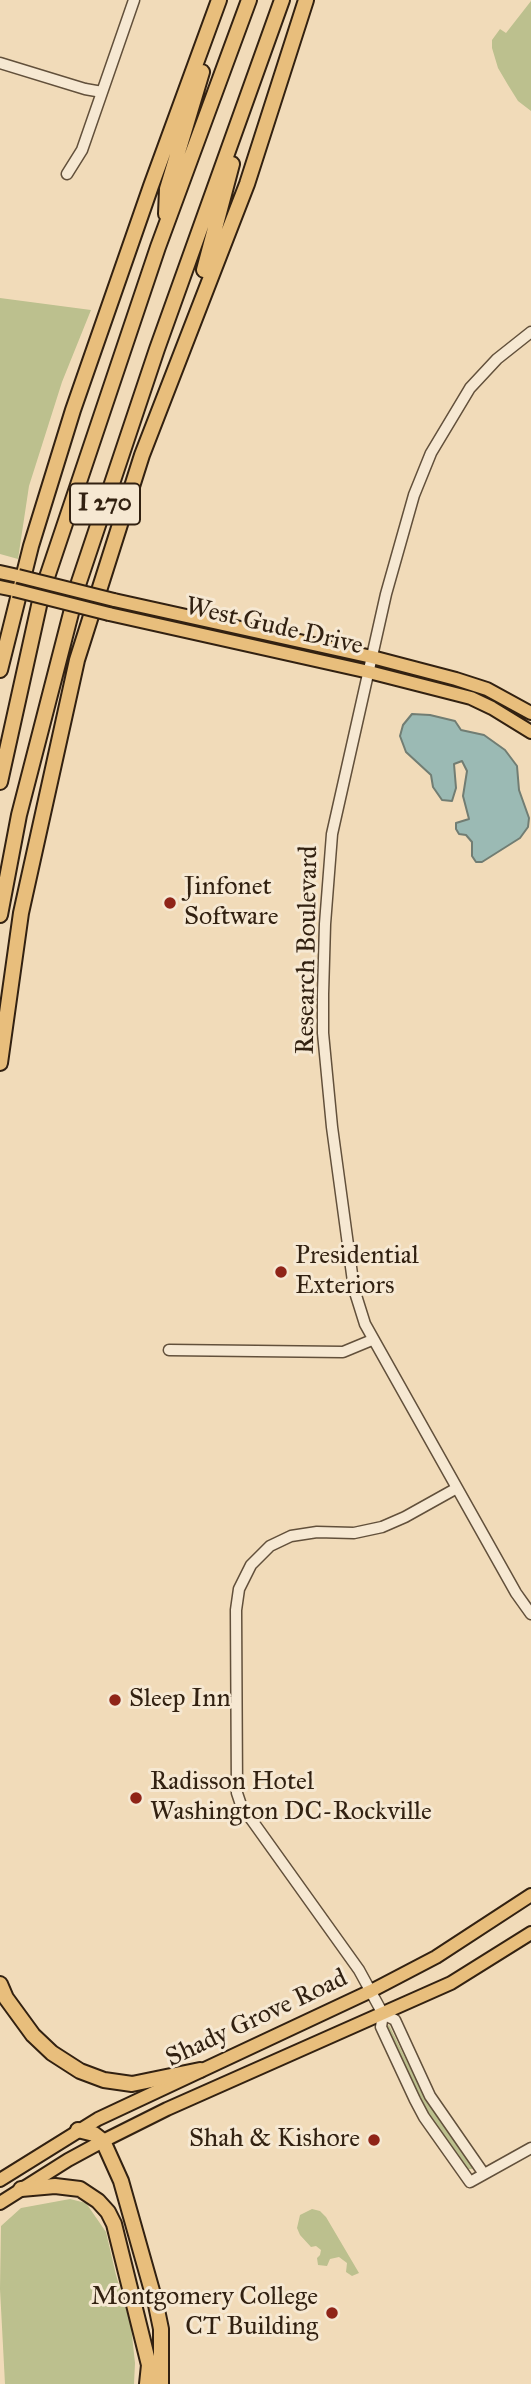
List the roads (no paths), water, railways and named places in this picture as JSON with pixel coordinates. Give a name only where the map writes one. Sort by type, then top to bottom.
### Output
[{"type":"highway","points":[[165,228],[167,189],[221,0]]},
{"type":"highway","name":"I 270","points":[[0,670],[31,546],[73,410],[221,0]]},
{"type":"highway","name":"I 270","points":[[0,782],[42,592],[165,228],[248,0]]},
{"type":"highway","name":"I 270","points":[[0,915],[19,815],[79,582],[157,349],[282,0]]},
{"type":"highway","name":"I 270","points":[[0,1063],[21,913],[77,660],[142,454],[247,184],[306,0]]},
{"type":"highway","points":[[181,352],[223,204],[246,103]]},
{"type":"highway","points":[[0,1984],[6,1998],[33,2035],[52,2053],[80,2071],[104,2080],[132,2084],[200,2070]]},
{"type":"highway","points":[[78,2130],[94,2134],[103,2141],[121,2181],[156,2305],[160,2329],[162,2384]]},
{"type":"highway","points":[[21,2189],[55,2186],[80,2189],[98,2201],[108,2212],[114,2224],[149,2365],[147,2384]]},
{"type":"main road","name":"West Gude Drive","points":[[0,572],[372,657],[486,689],[531,713]]},
{"type":"main road","name":"West Gude Drive","points":[[0,587],[471,698],[531,732]]},
{"type":"main road","name":"Shady Grove Road","points":[[0,2180],[78,2130],[371,1991],[436,1957],[531,1895]]},
{"type":"main road","name":"Shady Grove Road","points":[[0,2203],[103,2141],[167,2109],[451,1983],[531,1933]]},
{"type":"street","points":[[66,174],[82,150],[134,0]]},
{"type":"street","points":[[0,63],[102,92]]},
{"type":"street","name":"Research Boulevard","points":[[531,332],[498,359],[470,388],[431,453],[403,530],[332,834],[323,994],[323,1033],[332,1126],[354,1289],[372,1340],[516,1593],[531,1614]]},
{"type":"street","points":[[169,1350],[343,1352],[372,1340]]},
{"type":"street","points":[[457,1488],[382,1527],[354,1533],[317,1532],[290,1536],[262,1552],[251,1565],[239,1589],[236,1610],[238,1799],[359,1969],[383,2014],[381,2027],[415,2100],[470,2182],[531,2148]]},
{"type":"street","points":[[383,2014],[396,2020],[430,2096],[484,2174]]},
{"type":"water","points":[[412,714],[455,721],[461,730],[484,735],[505,750],[517,766],[519,790],[529,818],[528,827],[520,838],[482,862],[476,862],[472,856],[472,842],[456,829],[456,823],[469,819],[463,796],[467,771],[462,761],[454,764],[456,788],[452,801],[442,800],[433,787],[431,775],[406,752],[400,736],[403,725]]},
{"type":"place","name":"Jinfonet Software","points":[[170,903]]},
{"type":"place","name":"Presidential Exteriors","points":[[281,1272]]},
{"type":"place","name":"Sleep Inn","points":[[115,1700]]},
{"type":"place","name":"Radisson Hotel Washington DC-Rockville","points":[[136,1798]]},
{"type":"place","name":"Shah & Kishore","points":[[374,2140]]},
{"type":"place","name":"Montgomery College CT Building","points":[[332,2313]]}]
